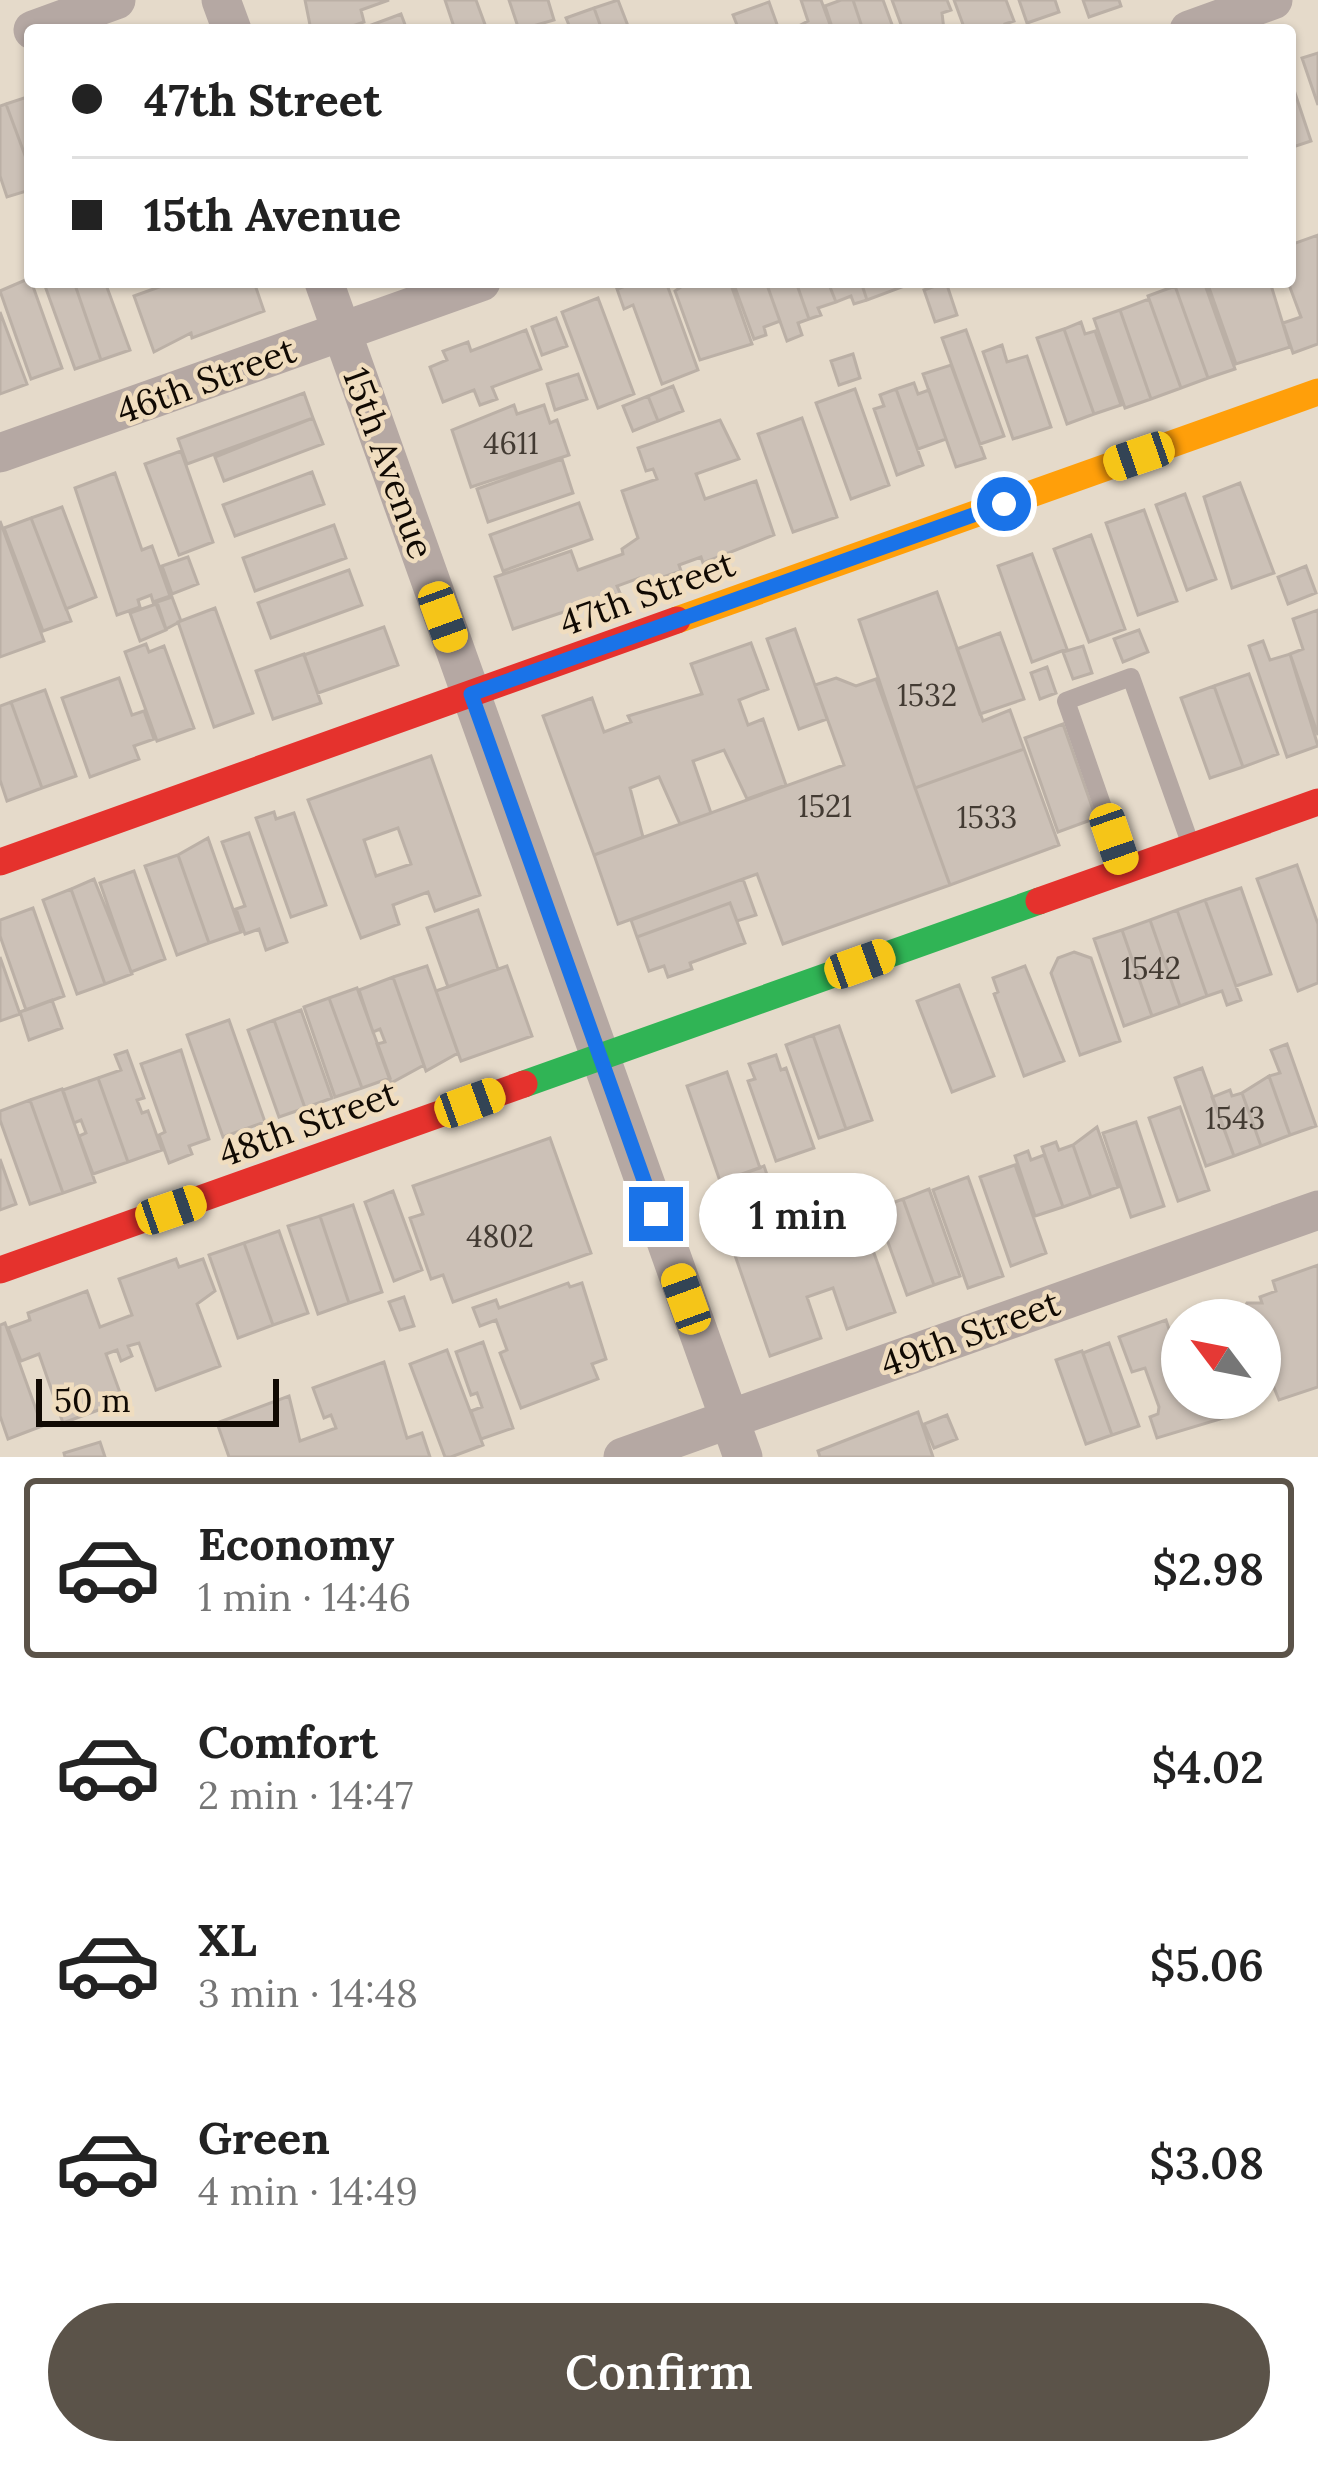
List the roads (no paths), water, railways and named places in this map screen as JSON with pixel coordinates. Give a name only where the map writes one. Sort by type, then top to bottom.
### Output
[{"type":"street","points":[[48,24],[116,0]]},
{"type":"street","points":[[1206,24],[1273,0]]},
{"type":"street","name":"15th Avenue","points":[[327,288],[743,1457]]},
{"type":"street","name":"46th Street","points":[[0,453],[464,288]]},
{"type":"street","name":"47th Street","points":[[0,862],[1318,392]]},
{"type":"street","name":"48th Street","points":[[0,1270],[1318,802]]},
{"type":"street","name":"49th Street","points":[[622,1457],[1318,1210]]},
{"type":"lane","points":[[1125,869],[1066,701],[1131,676],[1192,847]]}]
